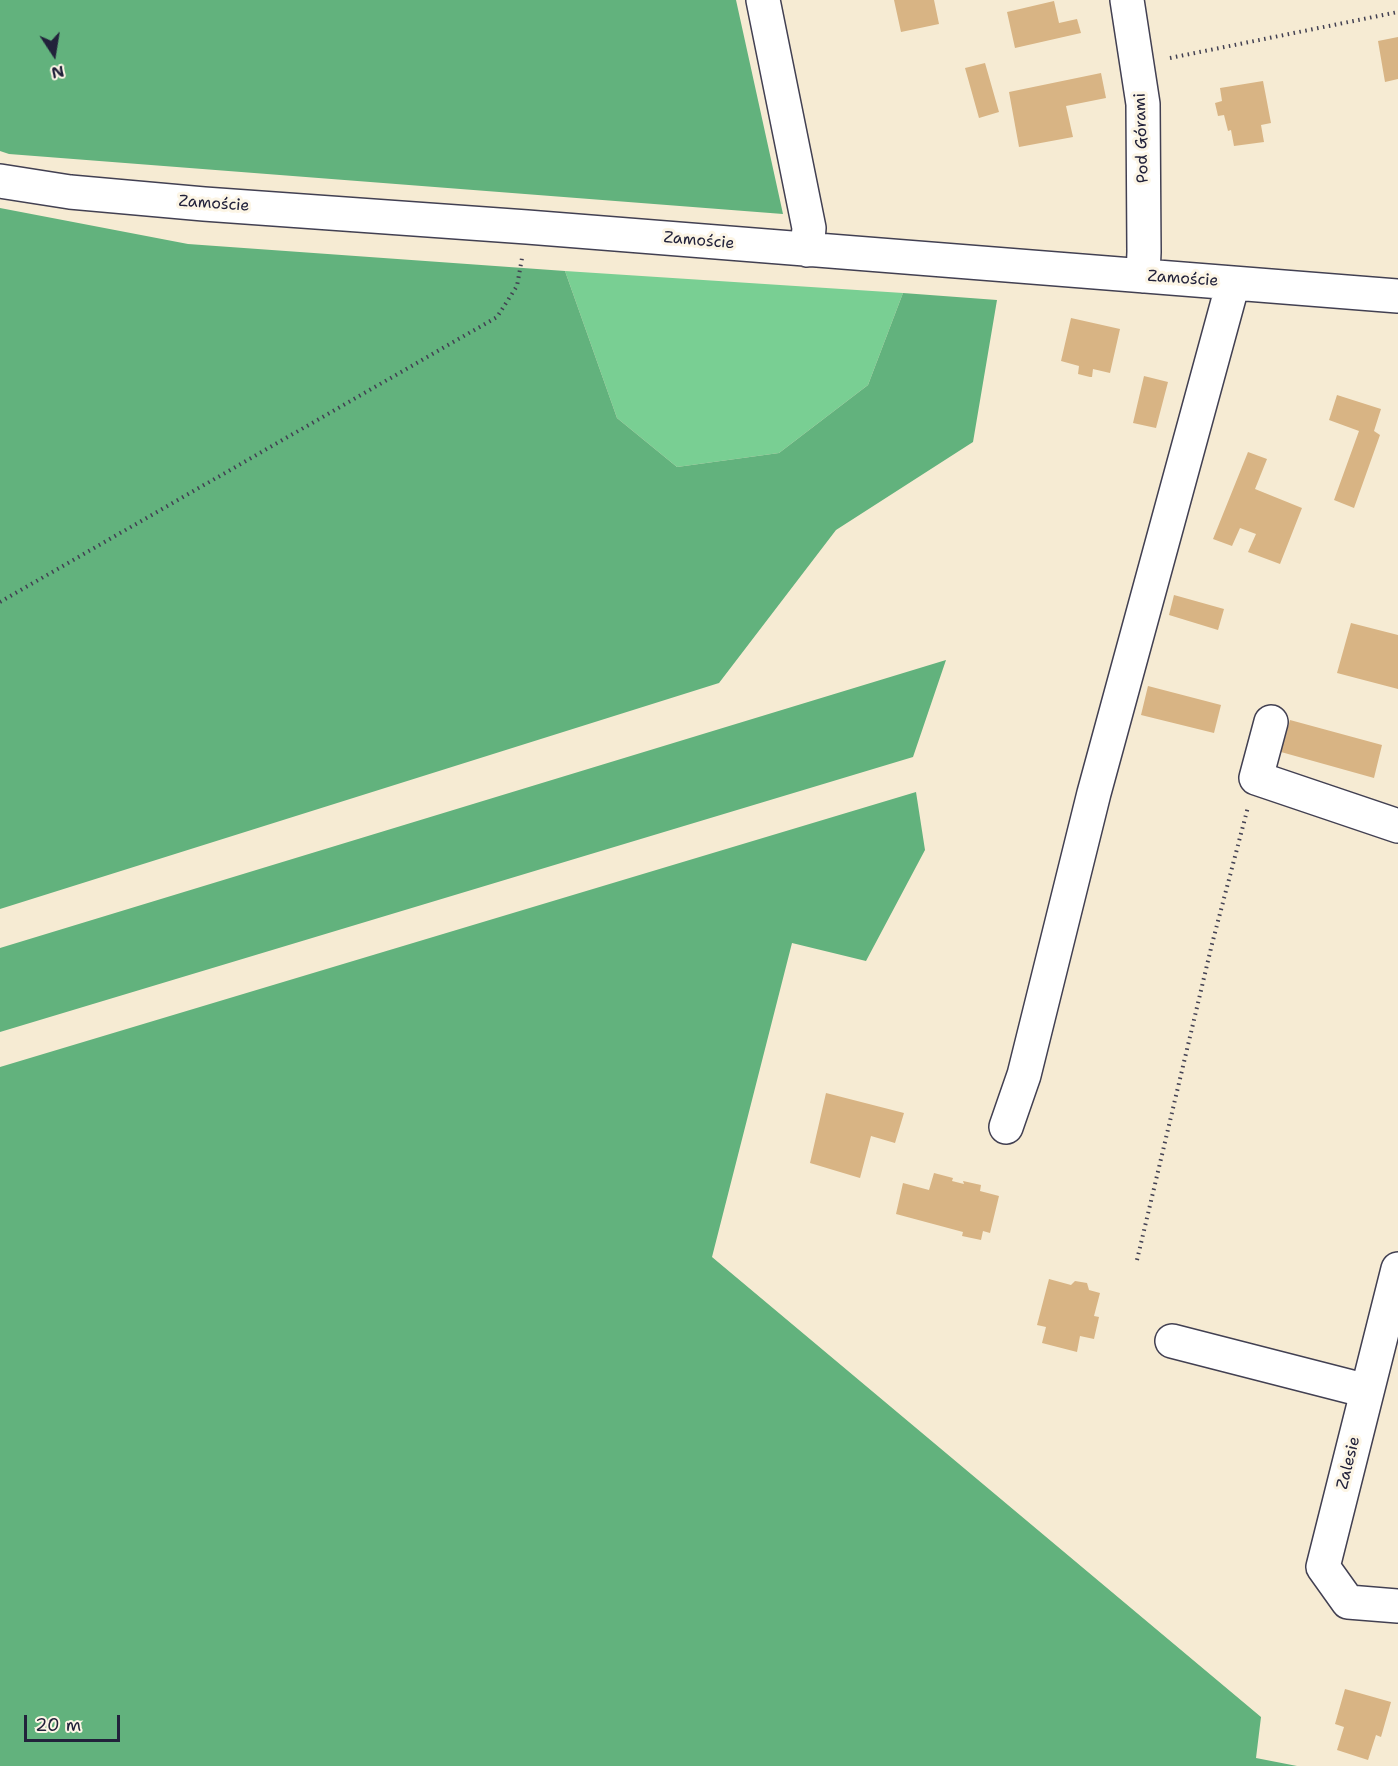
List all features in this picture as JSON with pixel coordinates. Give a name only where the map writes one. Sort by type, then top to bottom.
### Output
[{"type":"street","points":[[763,0],[809,228],[807,250]]},
{"type":"street","name":"Pod Górami","points":[[1126,0],[1143,104],[1143,276]]},
{"type":"street","name":"Zamoście","points":[[0,181],[70,192],[137,198],[1398,296]]},
{"type":"street","points":[[1006,1127],[1024,1075],[1094,793],[1233,283]]},
{"type":"street","points":[[1271,722],[1256,778],[1398,826]]},
{"type":"street","name":"Zalesie","points":[[1398,1269],[1323,1567],[1348,1602],[1398,1605]]},
{"type":"street","points":[[1172,1341],[1367,1391]]},
{"type":"path","points":[[1137,65],[1398,12]]},
{"type":"path","points":[[0,602],[497,317],[518,286],[527,227]]},
{"type":"path","points":[[1137,1260],[1212,944],[1256,778]]},
{"type":"green space","points":[[0,0],[736,0],[783,214],[9,154],[0,151]]},
{"type":"green space","points":[[0,208],[188,244],[565,271],[617,418],[677,467],[779,453],[868,385],[903,293],[997,300],[973,442],[836,530],[719,683],[0,909]]},
{"type":"green space","points":[[565,271],[903,293],[868,385],[779,453],[677,467],[617,418]]},
{"type":"green space","points":[[946,660],[913,757],[0,1032],[0,948]]},
{"type":"green space","points":[[916,792],[925,850],[866,961],[792,943],[712,1257],[1261,1717],[1256,1758],[1297,1766],[0,1766],[0,1067]]},
{"type":"building","points":[[894,0],[934,0],[939,24],[901,32]]},
{"type":"building","points":[[1054,1],[1059,23],[1077,19],[1081,33],[1015,48],[1007,12]]},
{"type":"building","points":[[1398,37],[1398,79],[1385,82],[1378,41]]},
{"type":"building","points":[[985,63],[999,112],[979,118],[965,68]]},
{"type":"building","points":[[1101,73],[1106,98],[1066,106],[1073,137],[1019,147],[1009,92]]},
{"type":"building","points":[[1263,81],[1271,123],[1261,125],[1264,142],[1234,146],[1231,130],[1228,131],[1224,115],[1218,116],[1215,103],[1222,101],[1220,88]]},
{"type":"building","points":[[1071,318],[1120,329],[1110,373],[1093,369],[1092,377],[1090,377],[1078,374],[1079,366],[1061,361]]},
{"type":"building","points":[[1144,376],[1168,382],[1156,428],[1133,423]]},
{"type":"building","points":[[1337,395],[1381,409],[1374,431],[1380,435],[1354,508],[1334,500],[1359,431],[1329,420]]},
{"type":"building","points":[[1248,452],[1267,459],[1255,489],[1302,508],[1280,564],[1248,552],[1256,534],[1240,528],[1232,546],[1213,539]]},
{"type":"building","points":[[1174,595],[1224,609],[1218,630],[1169,615]]},
{"type":"building","points":[[1351,623],[1398,635],[1398,689],[1337,673]]},
{"type":"building","points":[[1148,686],[1221,705],[1214,733],[1141,715]]},
{"type":"building","points":[[1290,720],[1382,745],[1374,778],[1281,752]]},
{"type":"building","points":[[826,1093],[904,1113],[895,1143],[871,1136],[860,1178],[810,1163]]},
{"type":"building","points":[[934,1173],[953,1178],[952,1181],[981,1185],[980,1191],[999,1196],[990,1233],[983,1231],[981,1240],[962,1236],[963,1232],[896,1214],[903,1183],[929,1190]]},
{"type":"building","points":[[1049,1279],[1071,1285],[1075,1281],[1087,1283],[1089,1290],[1100,1293],[1094,1316],[1099,1317],[1094,1339],[1080,1336],[1077,1352],[1042,1343],[1046,1327],[1037,1325]]},
{"type":"building","points":[[1345,1689],[1391,1702],[1381,1737],[1376,1735],[1368,1760],[1337,1750],[1344,1727],[1335,1724]]}]
